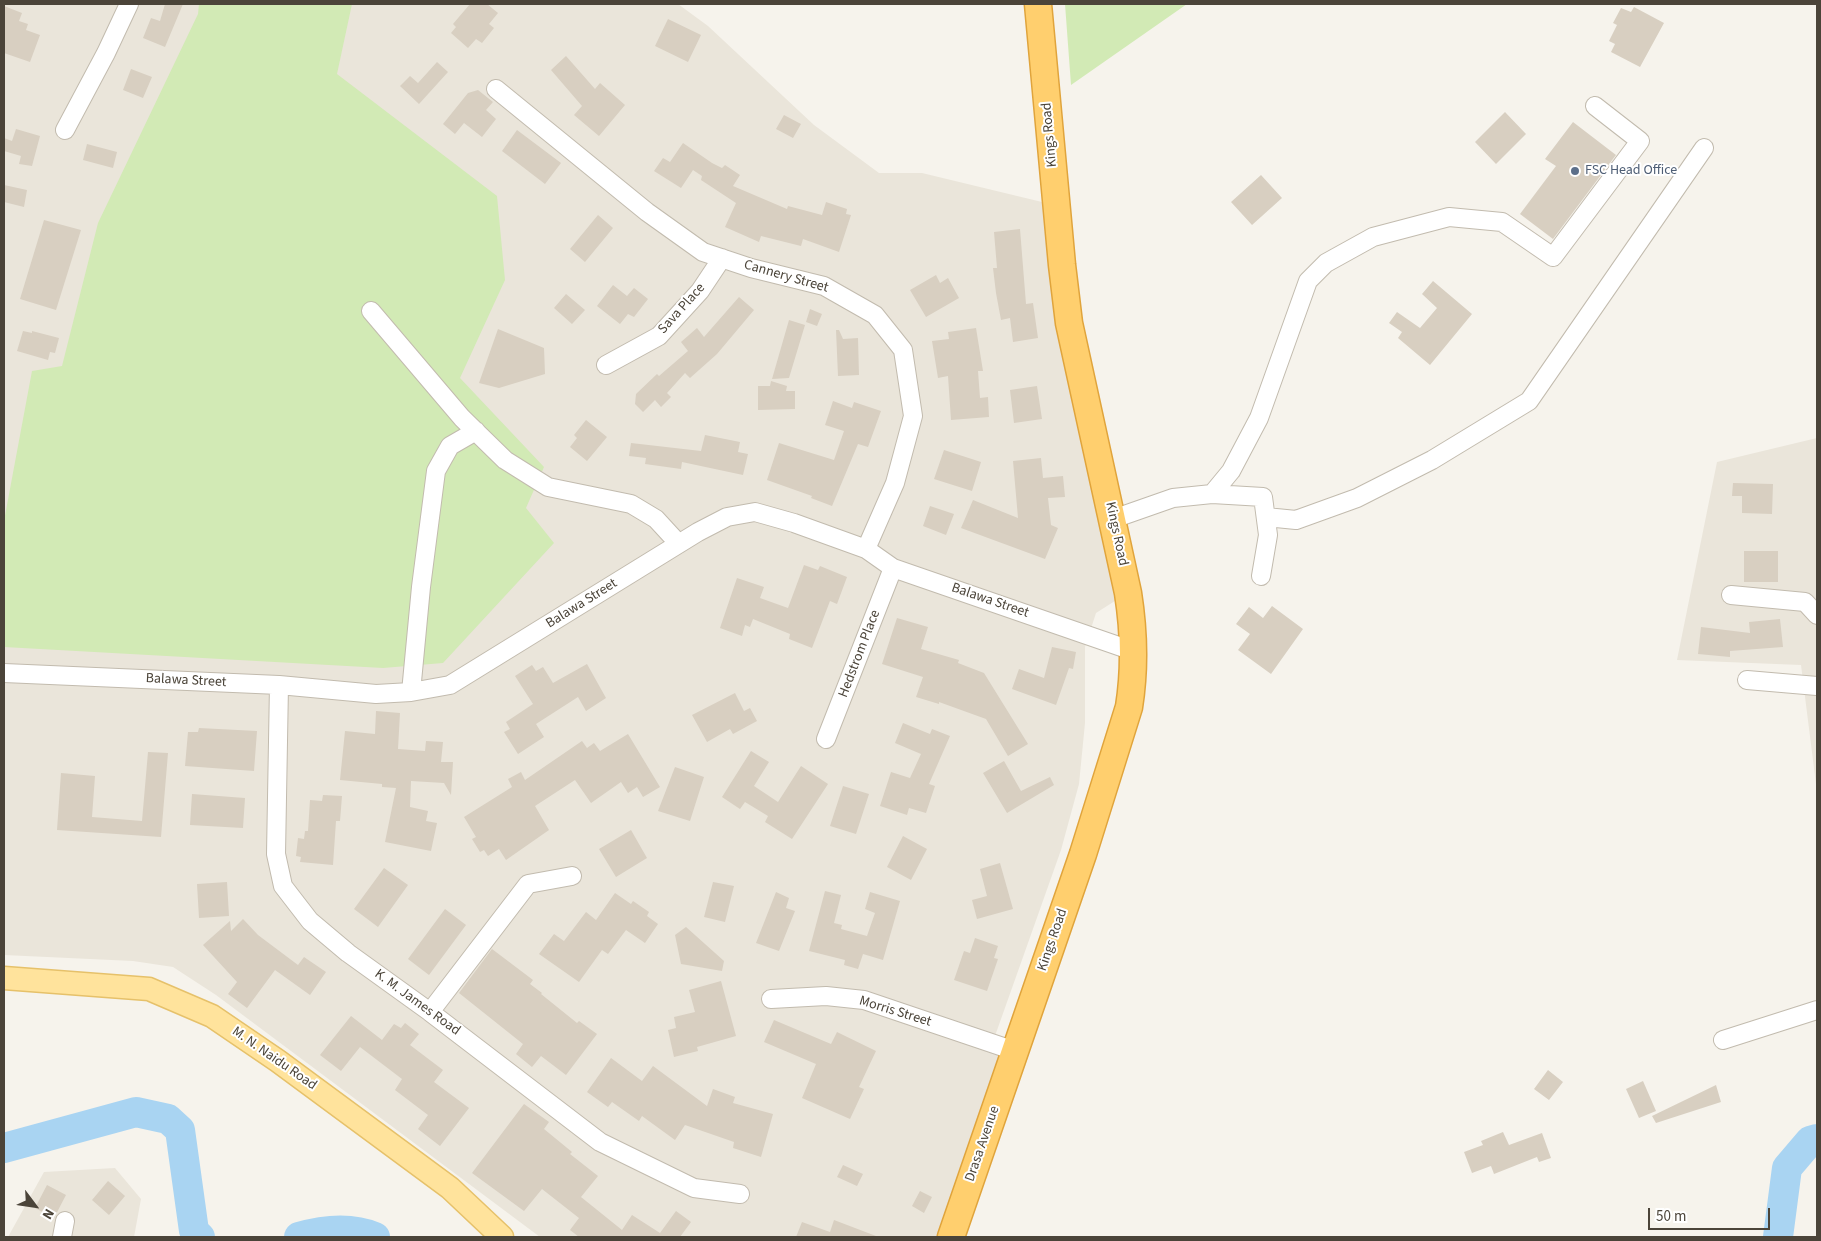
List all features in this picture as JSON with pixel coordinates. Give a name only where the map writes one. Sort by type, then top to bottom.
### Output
[{"type":"highway","name":"Kings Road","points":[[1015,1051],[1083,854],[1129,707],[1134,651],[1131,610],[1113,519],[1069,323],[1038,4]]},
{"type":"highway","name":"Drasa Avenue","points":[[951,1237],[1015,1051]]},
{"type":"main road","name":"M. N. Naidu Road","points":[[4,978],[149,989],[212,1016],[278,1061],[450,1188],[502,1237]]},
{"type":"street","points":[[65,130],[106,53],[129,4]]},
{"type":"street","name":"Cannery Street","points":[[496,89],[647,212],[703,252],[824,286],[875,315],[903,350],[913,416],[895,483],[866,549]]},
{"type":"street","points":[[1212,494],[1231,471],[1259,418],[1308,281],[1326,262],[1373,237],[1449,217],[1502,222],[1553,257],[1640,141],[1595,106]]},
{"type":"street","points":[[1266,517],[1296,520],[1357,498],[1432,460],[1529,401],[1704,148]]},
{"type":"street","name":"Sava Place","points":[[606,365],[659,336],[700,292],[722,258]]},
{"type":"street","points":[[371,311],[476,431],[505,460],[548,487],[631,504],[656,519],[679,544]]},
{"type":"street","points":[[411,692],[421,587],[436,471],[450,446],[476,431]]},
{"type":"street","points":[[1113,519],[1173,498],[1212,494],[1263,497],[1268,535],[1261,576]]},
{"type":"street","name":"Balawa Street","points":[[4,673],[279,685],[376,694],[411,692],[450,685],[679,544],[727,517],[755,512],[794,523],[866,549],[893,568],[1134,651]]},
{"type":"street","name":"Hedstrom Place","points":[[826,739],[893,568]]},
{"type":"street","points":[[1731,595],[1805,602],[1817,614]]},
{"type":"street","points":[[1747,680],[1817,686]]},
{"type":"street","name":"K. M. James Road","points":[[279,685],[276,854],[283,886],[310,921],[348,953],[430,1012],[600,1142],[694,1188],[740,1194]]},
{"type":"street","points":[[430,1012],[528,884],[572,876]]},
{"type":"street","name":"Morris Street","points":[[771,999],[826,996],[864,1000],[1015,1051]]},
{"type":"street","points":[[1723,1040],[1817,1010]]},
{"type":"shaded area","points":[[4,4],[678,4],[708,26],[814,125],[879,173],[922,173],[1042,202],[1067,371],[1118,599],[1096,613],[1085,647],[1085,723],[1079,784],[1061,850],[990,1050],[1010,1058],[946,1237],[540,1237],[216,995],[173,967],[133,961],[4,955]]},
{"type":"shaded area","points":[[1817,438],[1817,792],[1801,665],[1677,660],[1717,462]]},
{"type":"shaded area","points":[[115,1168],[141,1199],[134,1237],[8,1237],[44,1172]]},
{"type":"green space","points":[[199,4],[352,4],[337,74],[497,196],[505,280],[460,378],[544,467],[526,508],[554,543],[443,663],[383,668],[4,647],[4,521],[32,371],[62,366],[98,223],[198,14]]},
{"type":"green space","points":[[1065,4],[1187,4],[1071,85]]},
{"type":"building","points":[[165,4],[183,4],[165,47],[143,38],[151,18],[160,21]]},
{"type":"building","points":[[470,4],[487,4],[498,13],[489,24],[494,28],[482,43],[476,39],[468,48],[451,33],[456,27],[453,24]]},
{"type":"building","points":[[4,6],[22,13],[19,21],[28,24],[26,30],[40,35],[30,62],[4,53]]},
{"type":"building","points":[[1634,7],[1664,23],[1640,67],[1611,52],[1615,44],[1609,41],[1617,25],[1613,23],[1621,8],[1631,12]]},
{"type":"building","points":[[668,19],[701,35],[688,62],[655,46]]},
{"type":"building","points":[[566,56],[595,89],[600,83],[625,105],[599,136],[574,115],[582,106],[551,70]]},
{"type":"building","points":[[437,62],[448,72],[419,104],[400,86],[410,76],[418,83]]},
{"type":"building","points":[[131,69],[152,77],[143,98],[123,90]]},
{"type":"building","points":[[478,90],[493,102],[486,110],[496,119],[482,137],[464,123],[455,134],[443,124],[468,93]]},
{"type":"building","points":[[1505,112],[1526,134],[1496,164],[1475,142]]},
{"type":"building","points":[[784,115],[801,124],[793,138],[776,129]]},
{"type":"building","points":[[1573,122],[1616,155],[1553,239],[1520,214],[1556,166],[1545,159]]},
{"type":"building","points":[[16,129],[40,136],[32,166],[19,164],[21,156],[4,151],[4,138],[12,141]]},
{"type":"building","points":[[517,130],[561,163],[545,184],[502,151]]},
{"type":"building","points":[[683,143],[712,163],[722,168],[725,165],[740,175],[733,186],[787,209],[788,206],[822,215],[826,202],[847,209],[846,214],[851,215],[839,252],[803,239],[801,246],[761,236],[759,242],[725,227],[736,203],[701,180],[702,176],[693,170],[681,188],[654,171],[663,158],[670,162]]},
{"type":"building","points":[[87,144],[117,152],[113,168],[83,160]]},
{"type":"building","points":[[1261,175],[1282,198],[1252,225],[1231,202]]},
{"type":"building","points":[[4,185],[27,190],[24,207],[4,202]]},
{"type":"building","points":[[598,215],[613,228],[585,262],[570,249]]},
{"type":"building","points":[[44,220],[81,230],[56,310],[20,299]]},
{"type":"building","points":[[1020,229],[1026,304],[1033,303],[1038,338],[1013,342],[1010,318],[1001,320],[996,293],[993,268],[997,268],[994,232]]},
{"type":"building","points":[[936,275],[940,283],[948,278],[959,298],[926,317],[910,290]]},
{"type":"building","points":[[1433,281],[1472,314],[1430,365],[1398,338],[1402,332],[1389,323],[1397,312],[1420,328],[1437,308],[1422,294]]},
{"type":"building","points":[[613,285],[627,296],[634,288],[648,299],[634,317],[628,314],[620,324],[597,306]]},
{"type":"building","points":[[566,294],[585,310],[572,324],[554,308]]},
{"type":"building","points":[[739,297],[754,310],[717,354],[690,378],[685,373],[667,393],[671,397],[661,407],[655,400],[643,412],[635,404],[636,394],[657,374],[659,376],[688,351],[681,342],[697,328],[704,337]]},
{"type":"building","points":[[810,309],[822,314],[817,326],[806,322]]},
{"type":"building","points":[[789,320],[805,325],[789,378],[772,379]]},
{"type":"building","points":[[976,328],[983,371],[978,371],[980,398],[988,397],[989,417],[951,420],[948,376],[938,378],[932,341],[949,339],[948,332]]},
{"type":"building","points":[[498,329],[544,348],[545,374],[499,388],[479,383]]},
{"type":"building","points":[[836,330],[839,330],[843,339],[858,338],[859,375],[838,376]]},
{"type":"building","points":[[23,331],[32,333],[32,331],[59,338],[55,353],[50,352],[48,360],[17,351]]},
{"type":"building","points":[[771,381],[787,386],[786,391],[795,391],[795,409],[758,410],[758,386],[770,386]]},
{"type":"building","points":[[1037,386],[1042,419],[1014,423],[1010,390]]},
{"type":"building","points":[[833,401],[852,408],[854,402],[881,411],[868,447],[858,444],[832,506],[811,498],[812,496],[767,480],[779,443],[834,460],[844,431],[825,425]]},
{"type":"building","points":[[586,420],[607,437],[587,461],[570,447],[577,438],[574,435]]},
{"type":"building","points":[[705,435],[740,442],[738,452],[748,454],[743,475],[682,462],[681,469],[645,464],[646,458],[629,456],[631,443],[701,451]]},
{"type":"building","points":[[944,450],[981,462],[972,491],[934,479]]},
{"type":"building","points":[[1041,458],[1043,478],[1063,476],[1065,497],[1048,498],[1051,525],[1058,528],[1045,559],[961,528],[973,500],[1018,518],[1013,461]]},
{"type":"building","points":[[1733,483],[1773,484],[1772,514],[1742,513],[1742,496],[1732,496]]},
{"type":"building","points":[[930,506],[954,514],[946,535],[923,526]]},
{"type":"building","points":[[1744,551],[1778,551],[1778,582],[1744,582]]},
{"type":"building","points":[[804,565],[818,570],[820,566],[847,577],[837,604],[830,601],[812,648],[789,639],[790,634],[753,619],[750,627],[745,625],[742,636],[720,628],[737,578],[764,587],[760,598],[788,608]]},
{"type":"building","points":[[1272,606],[1303,629],[1271,674],[1238,650],[1250,634],[1236,624],[1249,607],[1263,618]]},
{"type":"building","points":[[897,618],[928,627],[921,649],[959,660],[958,663],[984,673],[1028,744],[1008,756],[986,719],[939,702],[939,704],[916,697],[923,677],[882,664]]},
{"type":"building","points":[[1780,619],[1783,647],[1730,651],[1730,657],[1698,654],[1701,627],[1750,633],[1749,622]]},
{"type":"building","points":[[1052,647],[1076,652],[1073,669],[1069,668],[1056,705],[1012,689],[1019,669],[1044,678]]},
{"type":"building","points":[[587,664],[606,698],[586,711],[578,697],[536,724],[544,737],[518,754],[504,732],[510,729],[506,722],[533,704],[515,676],[532,665],[536,671],[543,667],[553,683]]},
{"type":"building","points":[[735,693],[744,711],[750,708],[757,721],[733,734],[730,729],[707,742],[692,715]]},
{"type":"building","points":[[376,711],[400,713],[398,749],[425,751],[426,741],[443,742],[441,762],[453,762],[451,795],[444,783],[411,781],[410,807],[428,811],[426,821],[437,823],[431,851],[385,842],[396,788],[382,787],[382,784],[340,780],[345,731],[375,734]]},
{"type":"building","points":[[903,723],[930,734],[932,729],[950,736],[929,784],[935,786],[926,813],[909,808],[907,815],[880,806],[891,772],[910,778],[921,754],[895,743]]},
{"type":"building","points":[[199,728],[257,731],[254,771],[185,766],[188,732],[198,732]]},
{"type":"building","points":[[628,734],[660,787],[643,797],[637,787],[628,793],[621,782],[591,803],[575,780],[535,806],[549,830],[506,860],[499,849],[488,856],[484,850],[480,852],[472,839],[476,837],[464,817],[512,787],[508,779],[521,772],[525,780],[582,741],[587,748],[594,743],[600,751]]},
{"type":"building","points":[[751,751],[769,762],[754,786],[778,802],[801,766],[828,784],[792,839],[765,822],[768,816],[745,802],[740,809],[722,797]]},
{"type":"building","points":[[148,752],[168,753],[161,837],[57,830],[61,773],[95,776],[92,817],[142,821]]},
{"type":"building","points":[[1004,761],[1021,791],[1050,777],[1054,785],[1007,813],[983,773]]},
{"type":"building","points":[[675,767],[704,777],[690,821],[658,811]]},
{"type":"building","points":[[843,786],[869,794],[856,834],[830,826]]},
{"type":"building","points":[[192,794],[245,798],[243,828],[190,825]]},
{"type":"building","points":[[323,795],[342,796],[340,821],[336,821],[333,865],[300,862],[301,857],[296,856],[298,838],[304,839],[305,831],[308,831],[310,800],[322,801]]},
{"type":"building","points":[[631,830],[647,858],[616,877],[599,849]]},
{"type":"building","points":[[903,836],[927,849],[911,880],[887,867]]},
{"type":"building","points":[[1000,863],[1013,909],[977,919],[972,900],[987,896],[980,869]]},
{"type":"building","points":[[384,868],[408,885],[378,927],[354,909]]},
{"type":"building","points":[[227,882],[229,916],[199,918],[197,884]]},
{"type":"building","points":[[713,882],[734,886],[725,922],[704,917]]},
{"type":"building","points":[[825,891],[841,895],[834,923],[842,925],[841,929],[867,936],[875,913],[865,909],[870,892],[900,901],[883,960],[863,954],[858,969],[844,965],[845,960],[809,951]]},
{"type":"building","points":[[776,892],[789,898],[786,908],[795,911],[779,951],[756,943]]},
{"type":"building","points":[[615,893],[631,904],[633,901],[649,912],[647,916],[658,924],[645,943],[626,930],[608,954],[602,950],[579,982],[539,954],[554,934],[564,941],[586,912],[596,920]]},
{"type":"building","points":[[445,909],[466,925],[429,975],[408,959]]},
{"type":"building","points":[[243,919],[258,935],[298,965],[304,957],[326,972],[310,995],[275,970],[247,1008],[228,994],[237,982],[203,945],[230,921],[231,931]]},
{"type":"building","points":[[686,927],[724,961],[722,971],[681,964],[675,935]]},
{"type":"building","points":[[975,938],[998,946],[994,958],[998,959],[987,991],[954,980],[964,951],[970,953]]},
{"type":"building","points":[[492,949],[533,980],[530,984],[541,994],[577,1023],[579,1021],[597,1034],[566,1075],[541,1056],[532,1067],[516,1054],[523,1044],[459,993]]},
{"type":"building","points":[[721,981],[736,1036],[697,1047],[698,1051],[674,1057],[668,1030],[676,1028],[674,1017],[695,1012],[689,990]]},
{"type":"building","points":[[351,1016],[382,1040],[394,1024],[401,1028],[405,1023],[419,1034],[410,1045],[443,1070],[434,1082],[469,1108],[440,1146],[418,1129],[428,1115],[395,1090],[402,1079],[360,1047],[341,1071],[320,1055]]},
{"type":"building","points":[[774,1020],[831,1044],[837,1032],[876,1051],[859,1087],[864,1089],[850,1119],[802,1098],[816,1064],[764,1042]]},
{"type":"building","points":[[611,1058],[642,1081],[653,1066],[707,1106],[713,1089],[735,1097],[733,1103],[773,1114],[761,1157],[733,1148],[734,1142],[685,1125],[675,1140],[642,1116],[639,1121],[612,1102],[608,1107],[587,1092]]},
{"type":"building","points":[[1548,1070],[1563,1082],[1549,1100],[1534,1089]]},
{"type":"building","points":[[1643,1081],[1656,1111],[1639,1118],[1626,1089]]},
{"type":"building","points":[[1716,1085],[1721,1102],[1656,1123],[1652,1116]]},
{"type":"building","points":[[524,1104],[549,1122],[544,1129],[572,1152],[570,1154],[598,1176],[581,1197],[622,1230],[632,1215],[660,1233],[676,1211],[691,1222],[680,1237],[579,1237],[570,1230],[579,1218],[542,1189],[524,1211],[472,1173]]},
{"type":"building","points":[[1503,1132],[1509,1145],[1542,1133],[1551,1158],[1539,1162],[1537,1157],[1494,1174],[1491,1166],[1472,1173],[1464,1152],[1483,1145],[1481,1141]]},
{"type":"building","points":[[843,1165],[863,1174],[857,1186],[837,1177]]},
{"type":"building","points":[[108,1181],[125,1196],[109,1215],[92,1200]]},
{"type":"building","points":[[47,1185],[66,1195],[54,1218],[35,1208]]},
{"type":"building","points":[[920,1191],[932,1197],[924,1213],[912,1206]]},
{"type":"building","points":[[834,1220],[876,1236],[796,1237],[802,1222],[830,1232]]},
{"type":"waterway","points":[[4,1148],[136,1112],[168,1119],[180,1130],[194,1231],[200,1237]]},
{"type":"waterway","points":[[1778,1237],[1787,1168],[1810,1141],[1817,1139]]},
{"type":"waterway","points":[[299,1237],[337,1231],[356,1232],[375,1237]]},
{"type":"place","name":"FSC Head Office","points":[[1575,171]]}]
